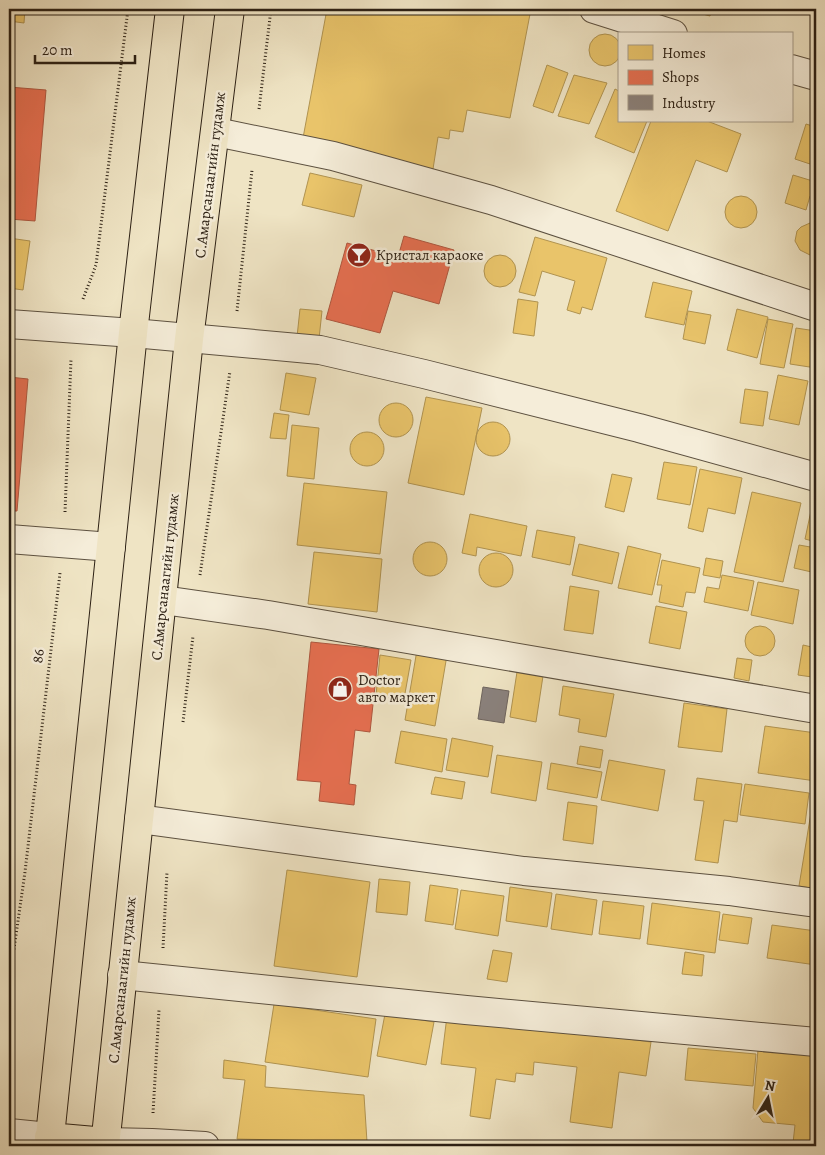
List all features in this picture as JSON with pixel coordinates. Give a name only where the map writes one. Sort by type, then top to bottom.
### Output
[{"type":"main road","points":[[105,1144],[49,1142],[133,333],[170,9]]},
{"type":"main road","name":"С.Амарсанаагийн гудамж","points":[[105,1144],[189,339],[230,9]]},
{"type":"street","points":[[594,9],[667,32]]},
{"type":"street","points":[[792,69],[816,76]]},
{"type":"street","points":[[216,132],[333,156],[491,200],[816,307]]},
{"type":"street","points":[[9,324],[320,350],[639,428],[816,477]]},
{"type":"street","points":[[9,539],[111,547]]},
{"type":"street","points":[[163,600],[278,616],[816,709]]},
{"type":"street","points":[[139,819],[524,872],[729,891],[816,903]]},
{"type":"street","points":[[122,975],[456,1009],[816,1042]]},
{"type":"street","points":[[9,1133],[49,1142]]},
{"type":"street","points":[[105,1144],[152,1143],[205,1146]]},
{"type":"path","name":"86","points":[[9,984],[63,543],[72,329],[96,265],[128,9]]},
{"type":"building: Homes","points":[[9,9],[25,9],[24,23],[9,21]]},
{"type":"building: Homes","points":[[327,9],[531,9],[510,118],[467,110],[463,132],[450,130],[449,139],[438,137],[433,169],[335,151],[303,138]]},
{"type":"building: Homes","points":[[684,9],[712,9],[710,16]]},
{"type":"building: Homes","points":[[605,34],[616,39],[618,42],[618,58],[616,61],[605,66],[594,61],[589,50],[594,39]]},
{"type":"building: Homes","points":[[547,65],[568,73],[553,113],[533,106]]},
{"type":"building: Homes","points":[[574,75],[607,83],[589,124],[558,116]]},
{"type":"building: Homes","points":[[615,89],[618,90],[618,122],[647,122],[634,153],[595,137]]},
{"type":"building: Homes","points":[[651,122],[710,122],[741,134],[727,172],[696,160],[668,231],[616,211]]},
{"type":"building: Homes","points":[[806,124],[816,127],[816,166],[795,159]]},
{"type":"building: Homes","points":[[310,173],[362,185],[354,217],[302,205]]},
{"type":"building: Homes","points":[[793,175],[816,182],[816,198],[810,196],[806,210],[785,203]]},
{"type":"building: Homes","points":[[741,196],[747,197],[752,201],[756,206],[756,218],[752,223],[747,227],[741,228],[735,227],[730,223],[726,218],[725,212],[726,206],[730,201],[735,197]]},
{"type":"building: Homes","points":[[810,223],[816,223],[815,255],[810,255],[800,250],[795,241],[797,231]]},
{"type":"building: Homes","points":[[535,237],[607,258],[592,310],[582,307],[580,314],[567,310],[575,281],[542,271],[535,296],[519,292]]},
{"type":"building: Homes","points":[[9,238],[30,241],[23,290],[9,288]]},
{"type":"building: Homes","points":[[500,255],[506,256],[511,260],[515,265],[515,277],[511,282],[506,286],[500,287],[494,286],[489,282],[485,277],[484,271],[485,265],[489,260],[494,256]]},
{"type":"building: Homes","points":[[653,282],[692,291],[684,325],[645,317]]},
{"type":"building: Homes","points":[[518,299],[538,302],[534,336],[513,333]]},
{"type":"building: Homes","points":[[300,309],[322,311],[318,348],[296,346]]},
{"type":"building: Homes","points":[[737,309],[768,317],[757,358],[727,350]]},
{"type":"building: Homes","points":[[688,311],[711,315],[705,344],[683,339]]},
{"type":"building: Homes","points":[[768,319],[793,324],[784,368],[760,364]]},
{"type":"building: Homes","points":[[796,328],[816,331],[816,368],[790,364]]},
{"type":"building: Homes","points":[[286,373],[316,378],[309,415],[280,410]]},
{"type":"building: Homes","points":[[778,375],[808,381],[799,425],[769,419]]},
{"type":"building: Homes","points":[[745,389],[768,392],[763,426],[740,423]]},
{"type":"building: Homes","points":[[426,397],[482,408],[464,495],[408,483]]},
{"type":"building: Homes","points":[[396,403],[408,408],[413,420],[408,432],[396,437],[384,432],[379,420],[384,408]]},
{"type":"building: Homes","points":[[274,413],[289,415],[286,439],[270,438]]},
{"type":"building: Homes","points":[[493,422],[505,427],[510,439],[505,451],[493,456],[481,451],[476,439],[481,427]]},
{"type":"building: Homes","points":[[292,425],[319,428],[314,479],[287,476]]},
{"type":"building: Homes","points":[[367,432],[379,437],[384,449],[379,461],[367,466],[355,461],[350,449],[355,437]]},
{"type":"building: Homes","points":[[664,462],[697,467],[690,505],[657,499]]},
{"type":"building: Homes","points":[[700,469],[742,478],[735,514],[708,508],[703,532],[688,528]]},
{"type":"building: Homes","points":[[612,474],[632,478],[624,512],[605,507]]},
{"type":"building: Homes","points":[[304,483],[387,492],[380,554],[297,545]]},
{"type":"building: Homes","points":[[752,492],[801,503],[783,582],[734,572]]},
{"type":"building: Homes","points":[[812,506],[816,506],[816,542],[805,539]]},
{"type":"building: Homes","points":[[470,514],[527,526],[521,556],[477,547],[476,556],[462,553]]},
{"type":"building: Homes","points":[[537,530],[575,537],[570,565],[532,557]]},
{"type":"building: Homes","points":[[430,542],[442,547],[447,559],[442,571],[430,576],[418,571],[413,559],[418,547]]},
{"type":"building: Homes","points":[[579,544],[619,553],[612,584],[572,575]]},
{"type":"building: Homes","points":[[799,545],[816,548],[816,573],[794,568]]},
{"type":"building: Homes","points":[[628,546],[661,554],[652,595],[618,588]]},
{"type":"building: Homes","points":[[314,552],[382,559],[377,612],[308,604]]},
{"type":"building: Homes","points":[[496,553],[508,558],[513,570],[508,582],[496,587],[484,582],[479,570],[484,558]]},
{"type":"building: Homes","points":[[706,558],[723,561],[720,578],[703,575]]},
{"type":"building: Homes","points":[[662,560],[700,568],[695,593],[686,592],[683,607],[659,602],[662,585],[657,585]]},
{"type":"building: Homes","points":[[722,575],[754,581],[748,611],[704,602],[707,587],[719,589]]},
{"type":"building: Homes","points":[[758,582],[799,590],[793,624],[751,615]]},
{"type":"building: Homes","points":[[570,586],[599,591],[593,634],[564,630]]},
{"type":"building: Homes","points":[[656,606],[687,612],[680,649],[649,643]]},
{"type":"building: Homes","points":[[760,626],[771,630],[775,641],[771,652],[760,656],[749,652],[745,641],[749,630]]},
{"type":"building: Homes","points":[[803,645],[816,648],[812,677],[798,675]]},
{"type":"building: Homes","points":[[417,650],[447,655],[435,726],[405,720]]},
{"type":"building: Homes","points":[[380,655],[411,660],[404,699],[376,695]]},
{"type":"building: Homes","points":[[737,658],[752,660],[749,681],[734,678]]},
{"type":"building: Homes","points":[[517,672],[543,676],[536,722],[510,717]]},
{"type":"building: Homes","points":[[563,686],[614,694],[606,737],[578,732],[580,719],[559,715]]},
{"type":"building: Homes","points":[[684,703],[727,709],[722,752],[678,747]]},
{"type":"building: Homes","points":[[765,726],[816,733],[816,781],[758,773]]},
{"type":"building: Homes","points":[[401,731],[447,739],[442,772],[395,763]]},
{"type":"building: Homes","points":[[452,738],[493,746],[488,777],[446,770]]},
{"type":"building: Homes","points":[[580,746],[603,750],[600,768],[577,764]]},
{"type":"building: Homes","points":[[497,755],[542,762],[536,801],[491,793]]},
{"type":"building: Homes","points":[[609,760],[665,770],[658,811],[601,800]]},
{"type":"building: Homes","points":[[551,763],[602,772],[597,798],[547,789]]},
{"type":"building: Homes","points":[[435,777],[465,782],[462,799],[431,794]]},
{"type":"building: Homes","points":[[697,778],[742,784],[737,822],[724,820],[718,863],[695,860],[704,801],[694,800]]},
{"type":"building: Homes","points":[[745,784],[809,793],[805,824],[740,815]]},
{"type":"building: Homes","points":[[814,794],[816,795],[816,889],[799,886]]},
{"type":"building: Homes","points":[[568,802],[597,806],[593,844],[563,840]]},
{"type":"building: Homes","points":[[287,870],[370,882],[357,977],[274,966]]},
{"type":"building: Homes","points":[[379,879],[410,882],[407,915],[376,912]]},
{"type":"building: Homes","points":[[430,885],[458,889],[453,925],[425,921]]},
{"type":"building: Homes","points":[[510,887],[552,893],[547,927],[506,921]]},
{"type":"building: Homes","points":[[461,890],[504,896],[498,936],[455,929]]},
{"type":"building: Homes","points":[[556,894],[597,900],[592,935],[551,929]]},
{"type":"building: Homes","points":[[603,901],[644,906],[640,939],[599,934]]},
{"type":"building: Homes","points":[[652,903],[720,912],[715,953],[647,944]]},
{"type":"building: Homes","points":[[723,914],[752,918],[748,944],[719,940]]},
{"type":"building: Homes","points":[[772,925],[816,931],[816,965],[767,958]]},
{"type":"building: Homes","points":[[493,950],[512,953],[507,982],[487,979]]},
{"type":"building: Homes","points":[[685,952],[704,955],[702,976],[682,974]]},
{"type":"building: Homes","points":[[274,1004],[376,1019],[368,1077],[265,1062]]},
{"type":"building: Homes","points":[[385,1014],[434,1022],[426,1065],[377,1056]]},
{"type":"building: Homes","points":[[447,1016],[651,1042],[646,1076],[619,1072],[612,1128],[570,1122],[577,1067],[534,1062],[533,1075],[516,1073],[515,1082],[496,1079],[490,1119],[470,1116],[476,1068],[441,1064]]},
{"type":"building: Homes","points":[[688,1048],[756,1054],[753,1086],[685,1080]]},
{"type":"building: Homes","points":[[758,1050],[816,1055],[816,1145],[793,1143],[795,1125],[763,1122],[753,1108]]},
{"type":"building: Homes","points":[[224,1060],[266,1066],[265,1087],[364,1095],[367,1142],[237,1139],[245,1080],[223,1078]]},
{"type":"building: Shops","points":[[9,87],[46,90],[35,221],[9,219]]},
{"type":"building: Shops","points":[[404,236],[454,250],[439,304],[393,291],[380,333],[326,319],[347,243],[398,257]]},
{"type":"building: Shops","points":[[9,377],[28,379],[17,511],[9,511]]},
{"type":"building: Shops","name":"Doctor авто маркет","points":[[311,642],[379,649],[370,732],[355,730],[349,784],[356,785],[354,805],[319,801],[321,782],[297,780]]},
{"type":"building: Industry","points":[[483,687],[509,691],[504,723],[478,719]]},
{"type":"place","name":"Кристал караоке","points":[[359,255]]},
{"type":"place","name":"Doctor авто маркет","points":[[340,689]]}]
